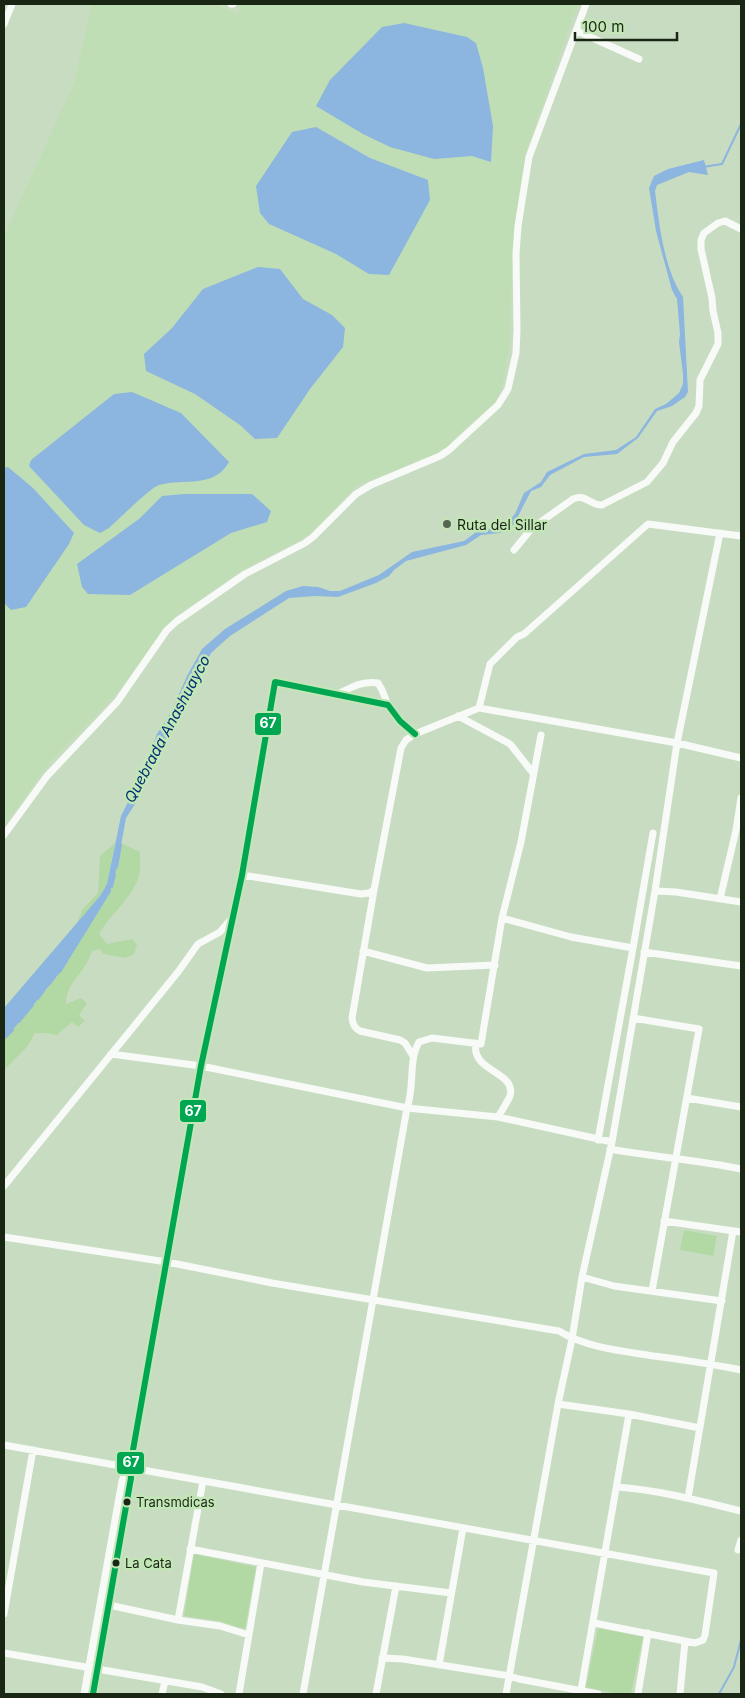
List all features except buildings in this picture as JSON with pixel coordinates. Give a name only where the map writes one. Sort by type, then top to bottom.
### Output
[{"type":"main road","points":[[85,1694],[94,1668],[109,1604],[131,1478],[130,1467]]},
{"type":"main road","points":[[93,1694],[94,1668],[123,1480],[130,1467]]},
{"type":"street","points":[[4,24],[12,4]]},
{"type":"street","points":[[4,835],[46,776],[117,702],[167,630],[177,621],[245,574],[305,543],[356,494],[371,485],[440,456],[504,398],[508,390],[516,353],[516,254],[518,226],[529,157],[586,4]]},
{"type":"street","points":[[576,31],[639,59]]},
{"type":"street","points":[[514,550],[532,528],[578,496],[584,497],[596,506],[602,505],[647,482],[663,463],[673,442],[696,413],[700,380],[718,344],[718,333],[701,249],[701,240],[704,233],[726,221],[741,229]]},
{"type":"street","points":[[479,708],[490,664],[517,637],[524,634],[648,524],[741,536]]},
{"type":"street","points":[[506,1694],[582,1277],[611,1145],[655,891],[677,743],[720,533]]},
{"type":"street","points":[[130,1467],[201,1066],[242,875],[275,682],[388,705]]},
{"type":"street","points":[[335,695],[354,686],[371,682],[378,683],[388,705],[400,721],[415,734]]},
{"type":"street","points":[[413,1056],[405,1043],[400,1040],[360,1031],[355,1028],[352,1018],[362,951],[401,748],[406,740],[415,734],[479,708],[677,743],[741,758]]},
{"type":"street","points":[[458,716],[510,744],[533,773]]},
{"type":"street","points":[[303,1694],[407,1108],[412,1089],[413,1056],[419,1042],[432,1038],[481,1044],[502,918],[521,842],[541,735]]},
{"type":"street","points":[[720,899],[739,830],[741,798]]},
{"type":"street","points":[[598,1140],[653,833]]},
{"type":"street","points":[[242,875],[361,894],[374,890]]},
{"type":"street","points":[[655,891],[676,892],[741,902]]},
{"type":"street","points":[[4,1186],[178,972],[198,944],[220,932],[233,917]]},
{"type":"street","points":[[502,918],[571,937],[633,948]]},
{"type":"street","points":[[362,951],[428,968],[459,965],[495,965]]},
{"type":"street","points":[[644,952],[741,966]]},
{"type":"street","points":[[633,1018],[699,1029],[652,1291]]},
{"type":"street","points":[[475,1043],[477,1055],[483,1064],[504,1078],[510,1089],[510,1095],[498,1117]]},
{"type":"street","points":[[111,1054],[201,1066],[407,1108],[498,1117],[676,1160],[712,1163],[741,1169]]},
{"type":"street","points":[[687,1098],[741,1106]]},
{"type":"street","points":[[664,1221],[741,1232]]},
{"type":"street","points":[[688,1498],[709,1363],[722,1301],[733,1230]]},
{"type":"street","points":[[4,1237],[167,1262],[272,1283],[559,1331],[572,1339],[612,1350],[709,1363],[741,1370]]},
{"type":"street","points":[[582,1277],[614,1286],[722,1301]]},
{"type":"street","points":[[558,1404],[629,1414],[700,1428]]},
{"type":"street","points":[[581,1690],[629,1414]]},
{"type":"street","points":[[4,1445],[714,1573],[703,1640],[695,1643],[594,1623]]},
{"type":"street","points":[[4,1614],[33,1450]]},
{"type":"street","points":[[178,1620],[203,1481]]},
{"type":"street","points":[[617,1487],[688,1498],[741,1511]]},
{"type":"street","points":[[439,1666],[463,1528]]},
{"type":"street","points":[[738,1550],[741,1540]]},
{"type":"street","points":[[190,1549],[363,1582],[451,1593]]},
{"type":"street","points":[[239,1694],[262,1563]]},
{"type":"street","points":[[376,1694],[396,1586]]},
{"type":"street","points":[[109,1604],[178,1620],[220,1626],[249,1635]]},
{"type":"street","points":[[638,1694],[648,1633]]},
{"type":"street","points":[[680,1694],[685,1641]]},
{"type":"street","points":[[4,1652],[202,1687],[222,1694]]},
{"type":"street","points":[[382,1658],[403,1659],[510,1676],[519,1680],[598,1694]]},
{"type":"street","points":[[162,1694],[164,1681]]},
{"type":"shaded area","points":[[92,4],[215,4],[237,14],[242,4],[579,4],[569,27],[525,155],[511,293],[510,344],[502,388],[494,404],[463,430],[446,448],[356,486],[321,524],[307,536],[239,572],[179,614],[163,629],[126,682],[50,762],[4,826],[4,236],[74,83]]},
{"type":"shaded area","points":[[115,843],[107,884],[100,896],[77,923],[82,910],[98,893],[100,856]]},
{"type":"shaded area","points":[[121,843],[140,852],[139,876],[130,894],[99,934],[107,944],[132,939],[137,945],[134,954],[125,958],[103,954],[100,949],[92,951],[66,998],[66,1004],[81,998],[87,1003],[79,1015],[85,1021],[78,1027],[72,1022],[57,1035],[35,1033],[27,1047],[4,1070],[4,1039],[62,970],[110,892]]},
{"type":"shaded area","points":[[684,1230],[717,1236],[713,1256],[680,1250]]},
{"type":"shaded area","points":[[194,1554],[256,1567],[245,1629],[219,1621],[184,1616]]},
{"type":"shaded area","points":[[598,1628],[643,1637],[631,1694],[619,1694],[586,1687]]},
{"type":"water","points":[[404,23],[467,37],[476,43],[483,68],[493,126],[491,162],[472,156],[434,159],[390,147],[363,134],[316,106],[330,80],[382,27]]},
{"type":"water","points":[[316,127],[370,158],[428,180],[430,200],[389,275],[369,274],[336,254],[269,224],[260,213],[256,186],[292,132]]},
{"type":"water","points":[[704,160],[708,175],[689,172],[657,185],[655,191],[667,260],[683,297],[688,392],[685,397],[672,406],[657,411],[638,438],[617,454],[584,457],[550,475],[541,487],[531,491],[514,524],[507,530],[500,533],[481,535],[466,545],[406,561],[389,576],[376,583],[338,597],[289,598],[230,636],[211,653],[180,717],[159,751],[137,801],[126,818],[117,867],[110,892],[62,970],[4,1039],[4,1008],[100,896],[107,884],[121,816],[141,776],[157,734],[171,712],[187,676],[202,649],[225,629],[286,591],[303,586],[340,591],[379,575],[412,552],[464,541],[479,530],[498,529],[505,525],[515,514],[524,493],[541,482],[547,472],[584,454],[616,450],[636,437],[655,409],[666,404],[679,393],[683,384],[683,374],[677,299],[672,290],[656,231],[649,188],[654,176],[668,169]]},
{"type":"water","points":[[258,267],[280,269],[303,299],[332,315],[345,328],[343,347],[310,389],[277,438],[255,439],[240,425],[195,394],[146,371],[144,354],[172,328],[203,289]]},
{"type":"water","points":[[132,392],[181,413],[229,462],[223,470],[207,479],[169,483],[155,487],[109,528],[100,533],[84,525],[29,466],[31,460],[114,394]]},
{"type":"water","points":[[8,467],[33,488],[74,533],[69,544],[26,607],[11,610],[4,603],[4,468]]},
{"type":"water","points":[[184,494],[252,494],[271,511],[267,522],[231,533],[130,595],[88,594],[82,587],[77,564],[139,519],[162,496]]},
{"type":"waterway","name":"Quebrada Anashuayco","points":[[703,167],[722,164],[741,124]]},
{"type":"waterway","name":"Quebrada Anashuayco","points":[[117,867],[121,845]]},
{"type":"waterway","name":"Quebrada Anashuayco","points":[[112,887],[115,874]]},
{"type":"waterway","name":"Quebrada Anashuayco","points":[[60,972],[110,891]]},
{"type":"waterway","name":"Quebrada Anashuayco","points":[[49,985],[55,977]]},
{"type":"waterway","name":"Quebrada Anashuayco","points":[[38,999],[44,991]]},
{"type":"waterway","name":"Quebrada Anashuayco","points":[[19,1022],[33,1005]]},
{"type":"waterway","name":"Quebrada Anashuayco","points":[[4,1039],[13,1030]]},
{"type":"waterway","points":[[719,1694],[734,1667],[741,1640]]},
{"type":"transit line","name":"67","points":[[93,1694],[131,1478],[130,1467],[201,1066],[242,875],[275,682],[388,705],[400,721],[415,734]]},
{"type":"place","name":"Ruta del Sillar","points":[[447,524]]},
{"type":"place","name":"Transmdicas","points":[[127,1502]]},
{"type":"place","name":"La Cata","points":[[116,1563]]}]
